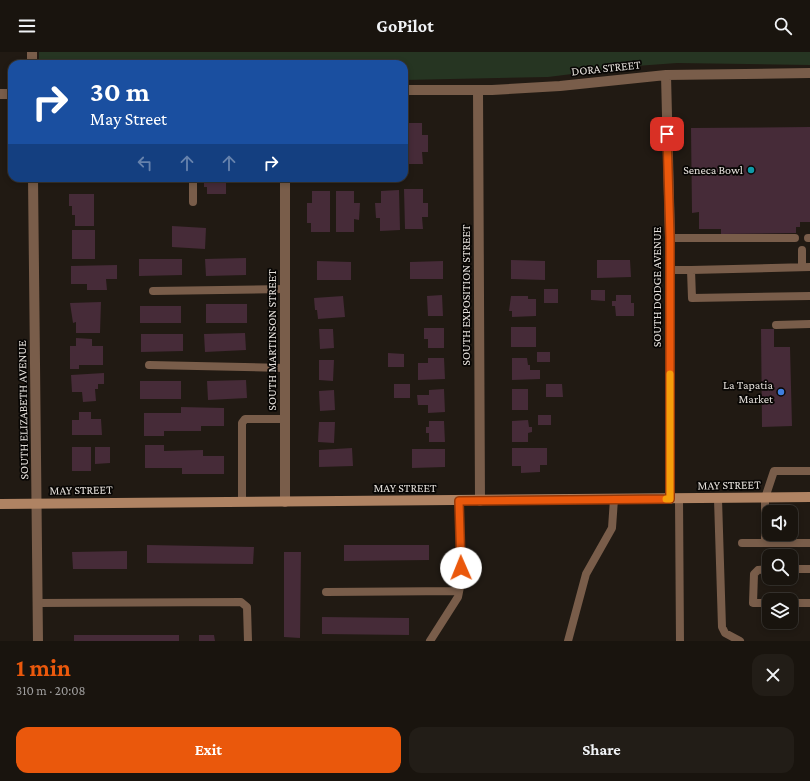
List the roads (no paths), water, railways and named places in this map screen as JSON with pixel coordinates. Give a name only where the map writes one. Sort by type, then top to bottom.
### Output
[{"type":"street","name":"DORA STREET","points":[[408,90],[478,90],[560,86],[666,75],[810,73]]},
{"type":"street","name":"SOUTH DODGE AVENUE","points":[[666,75],[674,499]]},
{"type":"street","name":"SOUTH EXPOSITION STREET","points":[[478,90],[480,501]]},
{"type":"street","name":"SOUTH ELIZABETH AVENUE","points":[[33,182],[38,641]]},
{"type":"street","name":"SOUTH MARTINSON STREET","points":[[285,182],[285,502]]},
{"type":"street","name":"MAY STREET","points":[[0,504],[614,500],[810,497]]},
{"type":"lane","points":[[193,182],[193,202]]},
{"type":"lane","points":[[670,238],[795,238]]},
{"type":"lane","points":[[670,270],[806,267],[802,250]]},
{"type":"lane","points":[[692,270],[692,298],[810,296]]},
{"type":"lane","points":[[153,291],[285,289]]},
{"type":"lane","points":[[776,325],[810,324]]},
{"type":"lane","points":[[149,365],[285,368]]},
{"type":"lane","points":[[242,502],[242,423],[245,419],[285,419]]},
{"type":"lane","points":[[765,543],[765,498],[774,472],[810,471]]},
{"type":"lane","points":[[674,499],[680,641]]},
{"type":"lane","points":[[718,499],[722,627],[725,633],[740,641]]},
{"type":"lane","points":[[568,641],[586,574],[612,528],[614,500]]},
{"type":"lane","points":[[430,641],[458,597],[461,582],[459,501]]},
{"type":"lane","points":[[742,543],[810,543]]},
{"type":"lane","points":[[798,569],[810,569]]},
{"type":"lane","points":[[762,570],[758,570],[754,574],[753,604],[762,603]]},
{"type":"lane","points":[[326,592],[459,591]]},
{"type":"lane","points":[[38,603],[241,602],[247,607],[248,641]]},
{"type":"lane","points":[[798,603],[810,603]]},
{"type":"place","name":"Seneca Bowl","points":[[751,170]]},
{"type":"place","name":"La Tapatia Market","points":[[781,392]]}]
